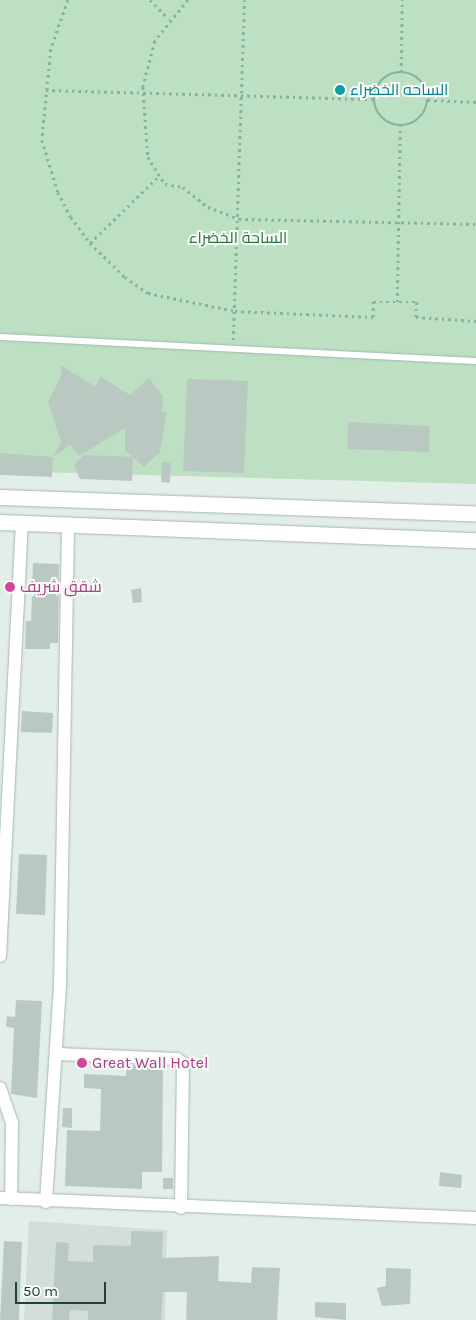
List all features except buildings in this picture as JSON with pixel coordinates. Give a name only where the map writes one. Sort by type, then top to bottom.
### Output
[{"type":"street","points":[[0,497],[476,514]]},
{"type":"street","points":[[0,522],[476,540]]},
{"type":"street","points":[[0,956],[22,523]]},
{"type":"street","points":[[46,1202],[58,1054],[68,525]]},
{"type":"street","points":[[58,1054],[177,1059],[183,1063],[181,1208]]},
{"type":"street","points":[[0,1088],[2,1105],[12,1122],[6,1199],[181,1208],[476,1218]]},
{"type":"lane","points":[[0,337],[476,361]]},
{"type":"path","points":[[68,0],[51,50],[46,90],[42,140],[48,166],[71,217],[90,243],[148,293],[235,311],[373,317],[373,302],[417,302],[416,317],[476,321]]},
{"type":"path","points":[[150,0],[169,19]]},
{"type":"path","points":[[188,0],[169,19],[149,56],[143,93],[148,157],[160,176],[208,207],[239,219],[476,224]]},
{"type":"path","points":[[233,349],[239,219],[244,0]]},
{"type":"path","points":[[401,72],[402,0]]},
{"type":"path","points":[[374,99],[386,77],[401,72],[417,78],[428,100]]},
{"type":"path","points":[[46,90],[374,99]]},
{"type":"path","points":[[374,99],[384,121],[400,126],[416,122],[428,100]]},
{"type":"path","points":[[428,100],[476,102]]},
{"type":"path","points":[[397,302],[400,126]]},
{"type":"path","points":[[90,243],[160,176]]},
{"type":"shaded area","points":[[29,1221],[167,1230],[165,1320],[24,1320]]},
{"type":"green space","name":"الساحة الخضراء","points":[[0,0],[476,0],[476,484],[0,471]]},
{"type":"place","name":"الساحه الخضراء","points":[[340,90]]},
{"type":"place","name":"شقق شريف","points":[[10,587]]},
{"type":"place","name":"Great Wall Hotel","points":[[82,1063]]}]
